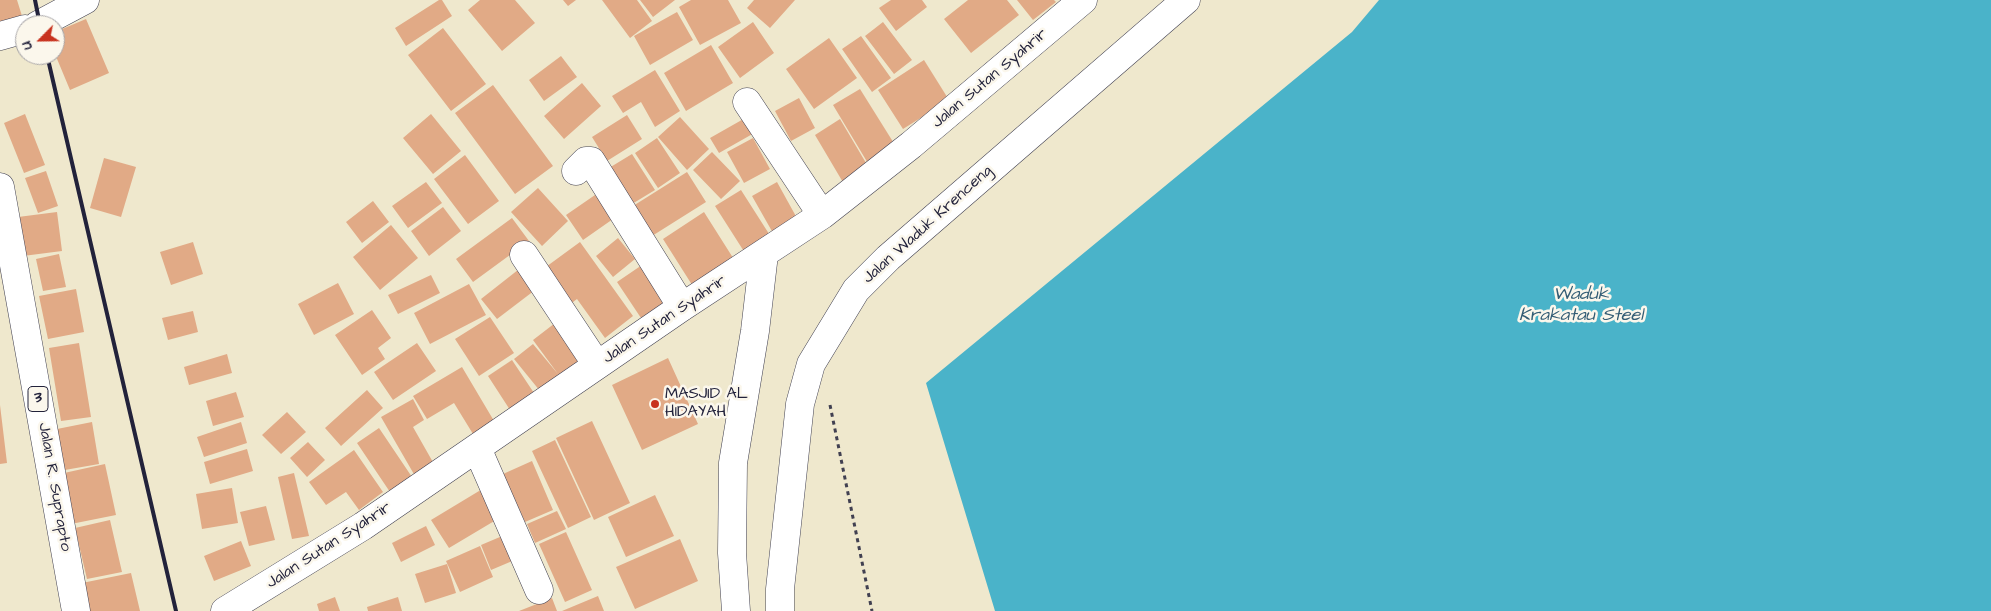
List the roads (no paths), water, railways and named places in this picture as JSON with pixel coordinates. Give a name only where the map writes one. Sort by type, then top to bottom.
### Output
[{"type":"main road","points":[[57,15],[85,0]]},
{"type":"main road","name":"Jalan Sutan Syahrir","points":[[233,609],[363,526],[682,306],[822,215],[911,145],[1083,0]]},
{"type":"main road","name":"Jalan Waduk Krenceng","points":[[780,611],[780,589],[800,404],[811,364],[856,290],[888,258],[1186,0]]},
{"type":"main road","points":[[0,36],[15,32]]},
{"type":"main road","points":[[747,102],[822,215]]},
{"type":"main road","points":[[576,171],[586,161],[591,161],[682,306]]},
{"type":"main road","name":"Jalan R. Suprapto","points":[[0,186],[76,611]]},
{"type":"main road","points":[[736,611],[732,553],[733,463],[755,331],[764,254]]},
{"type":"main road","points":[[524,255],[597,365]]},
{"type":"main road","points":[[476,448],[539,590]]},
{"type":"water","name":"Waduk Krakatau Steel","points":[[1379,0],[1991,0],[1991,611],[995,611],[926,383],[1352,32]]},
{"type":"railway","points":[[35,0],[38,15]]},
{"type":"railway","points":[[49,65],[176,611]]},
{"type":"place","name":"MASJID AL HIDAYAH","points":[[655,404]]}]
